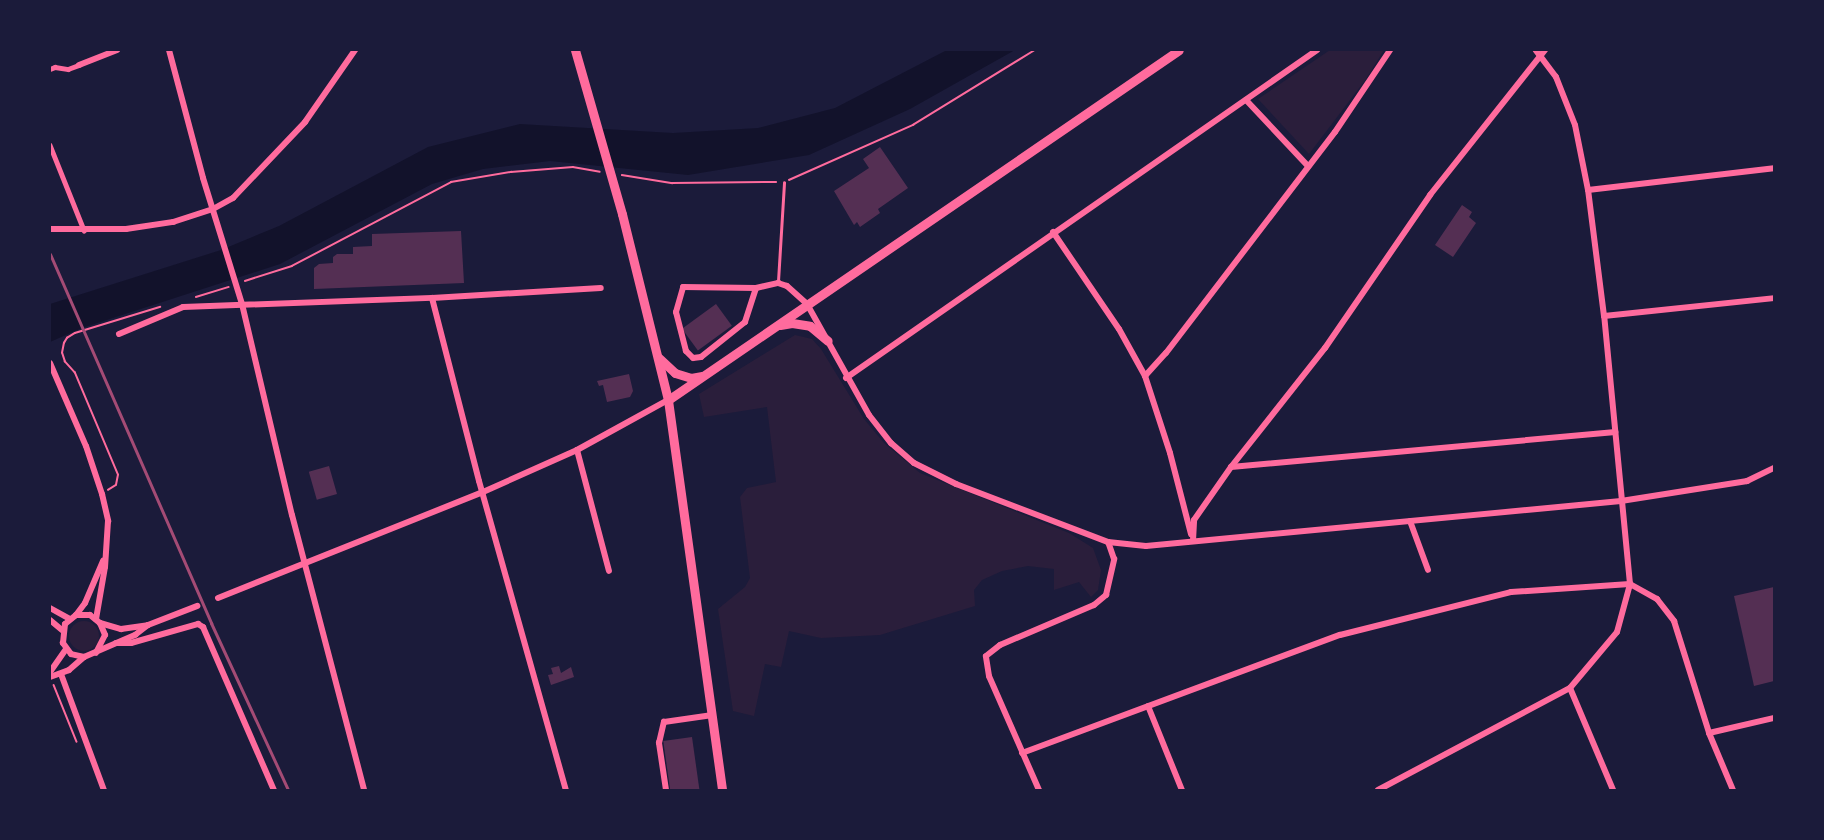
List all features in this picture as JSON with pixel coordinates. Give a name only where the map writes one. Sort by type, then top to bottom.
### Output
[{"type":"main road","points":[[575,50],[622,214],[668,400],[722,790]]},
{"type":"main road","points":[[668,400],[1179,50]]},
{"type":"main road","points":[[775,327],[792,322],[810,326],[828,341]]},
{"type":"main road","points":[[658,356],[675,374],[691,378],[706,375]]},
{"type":"street","points":[[50,69],[55,67],[68,69],[117,50]]},
{"type":"street","points":[[169,50],[242,304],[305,565],[364,790]]},
{"type":"street","points":[[846,378],[1317,50]]},
{"type":"street","points":[[1145,376],[1166,354],[1308,166],[1364,91],[1390,50]]},
{"type":"street","points":[[50,229],[126,229],[161,224],[213,209],[237,195],[283,148],[326,93],[351,51]]},
{"type":"street","points":[[1193,541],[1194,520],[1231,467],[1325,348],[1430,195],[1540,51],[1556,77],[1575,125],[1588,190],[1604,316],[1630,584],[1617,632],[1570,688],[1378,790]]},
{"type":"street","points":[[1246,100],[1308,166]]},
{"type":"street","points":[[50,145],[84,230]]},
{"type":"street","points":[[1588,190],[1774,168]]},
{"type":"street","points":[[1053,232],[1119,329],[1145,376],[1170,453],[1193,541]]},
{"type":"street","points":[[756,288],[745,322],[701,357],[693,358],[686,351],[676,312],[683,287],[756,288],[778,283],[787,286],[807,304],[846,378],[869,415],[891,443],[914,463],[956,484],[1108,542],[1146,546],[1621,501],[1748,481],[1774,468]]},
{"type":"street","points":[[119,334],[183,307],[432,298],[602,288]]},
{"type":"street","points":[[432,298],[566,790]]},
{"type":"street","points":[[1604,316],[1774,298]]},
{"type":"street","points":[[50,363],[86,446],[102,494],[108,521],[98,621],[105,636],[96,653]]},
{"type":"street","points":[[218,598],[483,492],[578,450],[668,400]]},
{"type":"street","points":[[1231,467],[1615,432]]},
{"type":"street","points":[[578,450],[609,571]]},
{"type":"street","points":[[1410,521],[1428,570]]},
{"type":"street","points":[[1040,790],[989,676],[986,656],[1000,645],[1094,605],[1106,595],[1114,559],[1108,542]]},
{"type":"street","points":[[62,630],[85,603],[105,555]]},
{"type":"street","points":[[1022,753],[1340,635],[1511,592],[1630,584],[1657,599],[1674,621],[1709,733],[1733,790]]},
{"type":"street","points":[[50,608],[73,617],[90,615],[98,621],[121,629],[148,625],[197,606]]},
{"type":"street","points":[[50,620],[62,630],[66,649],[51,675]]},
{"type":"street","points":[[51,675],[61,674],[84,657],[135,634],[148,625]]},
{"type":"street","points":[[116,643],[131,643],[192,625],[203,627],[274,790]]},
{"type":"street","points":[[66,649],[77,657],[84,657]]},
{"type":"street","points":[[61,674],[104,790]]},
{"type":"street","points":[[1570,688],[1613,790]]},
{"type":"street","points":[[1148,706],[1182,790]]},
{"type":"street","points":[[666,790],[659,743],[663,722],[712,715]]},
{"type":"street","points":[[1709,733],[1774,718]]},
{"type":"lane","points":[[778,283],[784,182]]},
{"type":"path","points":[[617,174],[672,183],[784,182],[913,125],[1035,50]]},
{"type":"path","points":[[193,298],[292,266],[451,182],[511,172],[573,167],[606,172]]},
{"type":"path","points":[[102,494],[116,485],[118,475],[75,373],[64,362],[62,353],[64,343],[75,333],[170,304]]},
{"type":"path","points":[[51,675],[79,748]]},
{"type":"shaded area","points":[[947,50],[1015,50],[910,109],[809,155],[688,175],[550,161],[483,169],[432,184],[280,264],[82,328],[50,342],[50,304],[221,250],[279,226],[428,147],[520,124],[673,133],[758,128],[835,108]]},
{"type":"shaded area","points":[[1330,50],[1384,50],[1366,79],[1309,154],[1258,99]]},
{"type":"shaded area","points":[[795,335],[812,339],[821,349],[864,419],[884,443],[920,473],[1069,533],[1093,548],[1101,570],[1098,590],[1091,597],[1079,582],[1054,590],[1054,569],[1028,566],[1002,571],[982,580],[974,590],[975,606],[880,635],[821,638],[789,631],[781,667],[765,664],[754,716],[733,711],[718,609],[745,587],[750,578],[740,497],[747,488],[776,482],[767,407],[704,417],[699,394]]},
{"type":"shaded area","points":[[84,621],[95,625],[99,636],[95,647],[84,651],[73,647],[69,636],[73,625]]},
{"type":"building","points":[[880,147],[908,188],[878,209],[880,213],[860,227],[857,222],[854,225],[834,191],[869,168],[863,159]]},
{"type":"building","points":[[1462,205],[1472,212],[1469,217],[1476,223],[1453,257],[1435,245]]},
{"type":"building","points":[[461,231],[464,283],[314,289],[314,268],[319,264],[333,263],[333,257],[337,254],[353,254],[353,247],[372,246],[372,234]]},
{"type":"building","points":[[716,304],[732,326],[698,351],[682,329]]},
{"type":"building","points":[[629,374],[633,391],[630,397],[607,402],[603,385],[599,386],[597,381]]},
{"type":"building","points":[[329,466],[337,494],[317,500],[309,472]]},
{"type":"building","points":[[1774,587],[1774,681],[1754,686],[1734,596]]},
{"type":"building","points":[[559,666],[561,673],[571,667],[574,677],[551,685],[548,675],[553,674],[551,668]]},
{"type":"building","points":[[692,737],[699,789],[670,790],[663,741]]},
{"type":"railway","points":[[50,254],[211,623],[288,790]]}]
